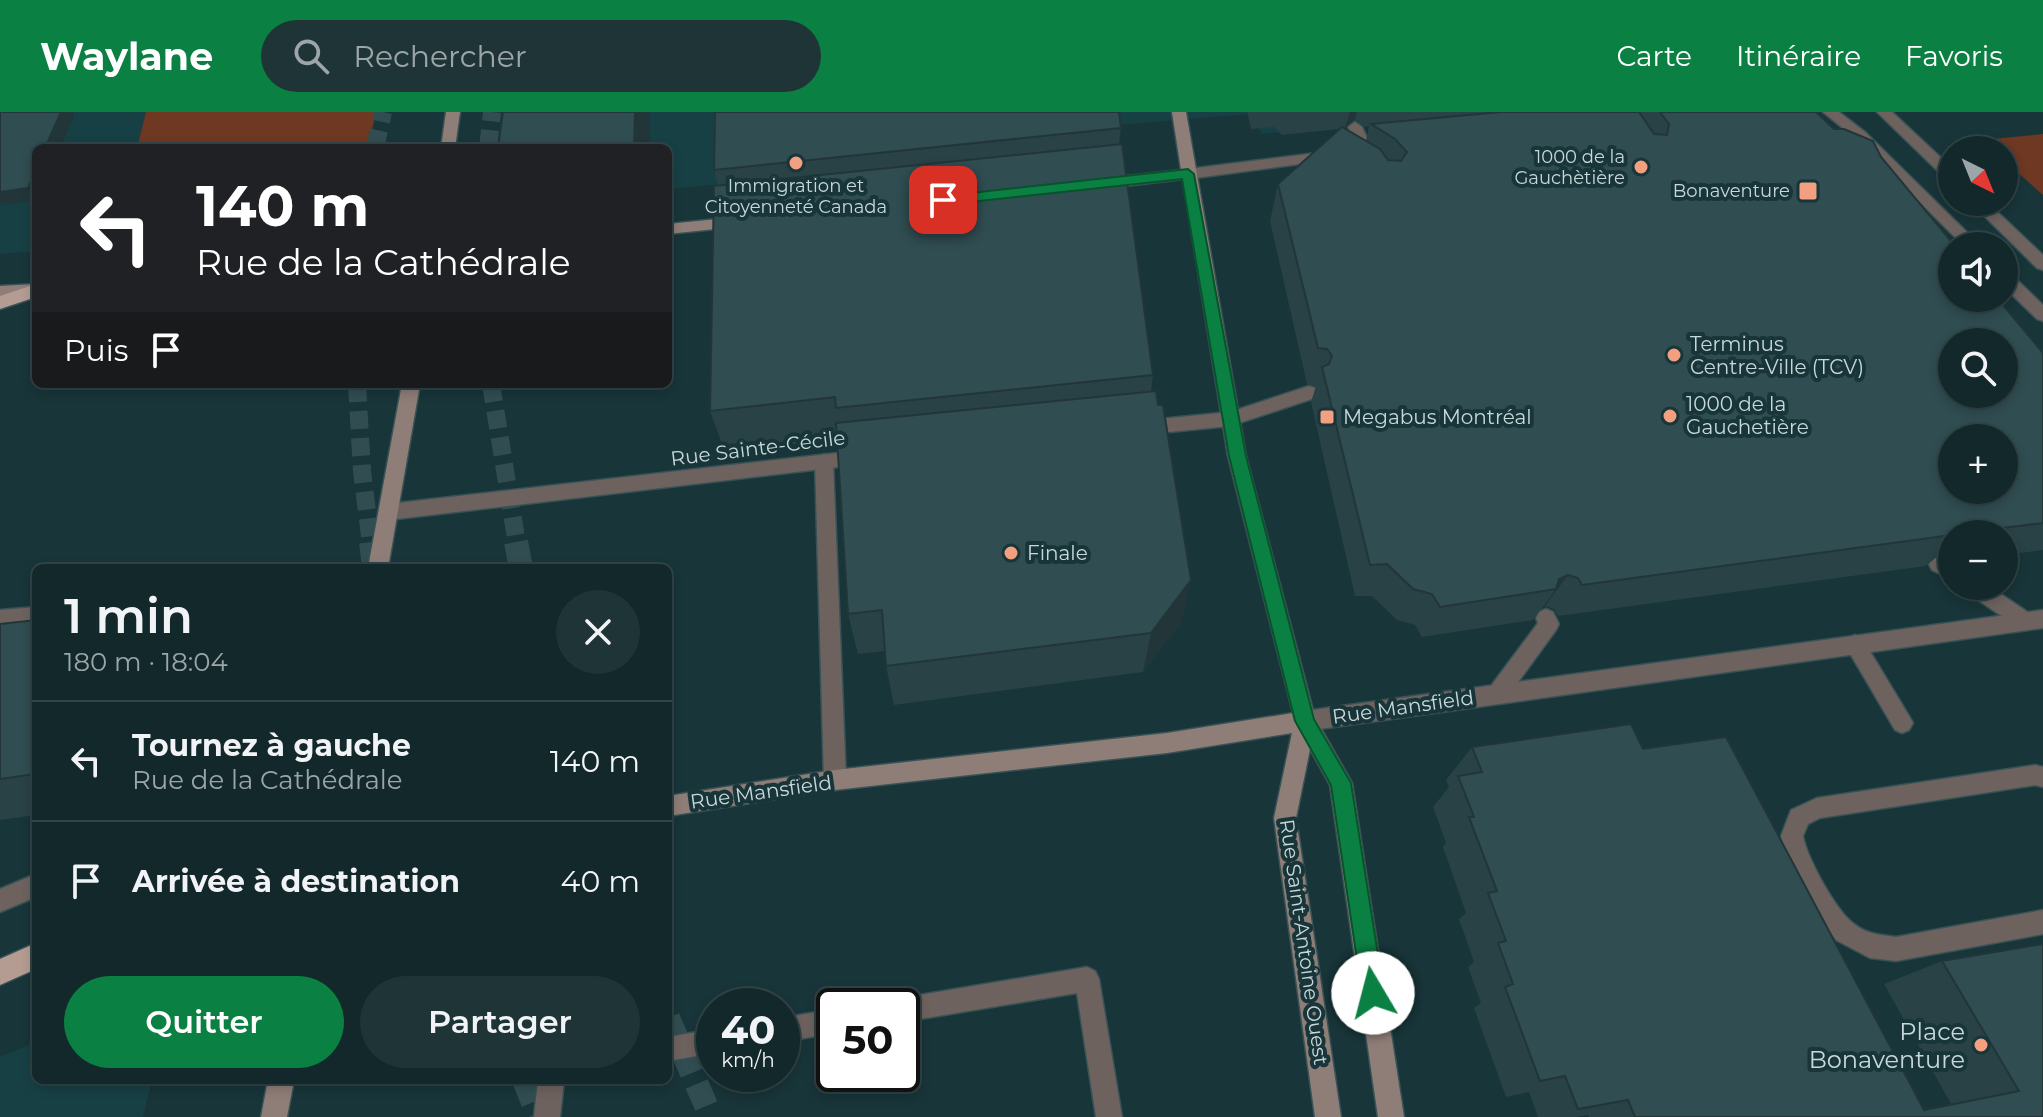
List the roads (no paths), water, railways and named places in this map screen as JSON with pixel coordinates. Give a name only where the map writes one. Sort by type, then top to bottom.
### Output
[{"type":"highway","points":[[0,303],[32,291]]},
{"type":"highway","points":[[0,972],[32,958]]},
{"type":"main road","points":[[449,144],[453,112]]},
{"type":"main road","name":"Rue Saint-Antoine Ouest","points":[[1179,112],[1230,419],[1305,721],[1341,783],[1391,1117]]},
{"type":"main road","points":[[1078,186],[1188,174]]},
{"type":"main road","points":[[672,229],[750,220]]},
{"type":"main road","points":[[0,292],[32,290]]},
{"type":"main road","points":[[379,564],[410,388]]},
{"type":"main road","name":"Rue Saint-Antoine Ouest","points":[[1305,721],[1285,818],[1328,1117]]},
{"type":"main road","name":"Rue Mansfield","points":[[672,805],[835,780],[1167,743],[1305,721]]},
{"type":"main road","points":[[274,1117],[280,1084]]},
{"type":"street","points":[[1830,112],[1860,135],[1959,232]]},
{"type":"street","points":[[1884,112],[1938,164]]},
{"type":"street","points":[[1188,174],[1344,160],[1375,152],[1355,127]]},
{"type":"street","points":[[1993,216],[2043,264]]},
{"type":"street","points":[[2018,291],[2043,315]]},
{"type":"street","points":[[1126,429],[1230,419],[1309,393]]},
{"type":"street","name":"Rue Sainte-Cécile","points":[[388,512],[888,454]]},
{"type":"street","points":[[824,461],[835,780]]},
{"type":"street","points":[[1998,600],[2034,620]]},
{"type":"street","points":[[0,619],[32,615]]},
{"type":"street","points":[[1498,693],[1549,624],[1546,618]]},
{"type":"street","name":"Rue Mansfield","points":[[1305,721],[2034,620]]},
{"type":"street","points":[[1855,644],[1902,723]]},
{"type":"street","points":[[2043,777],[2035,775],[1817,808],[1799,817],[1792,836],[1800,862],[1834,921],[1844,932],[1870,946],[1896,949],[2043,922]]},
{"type":"street","points":[[0,901],[32,887]]},
{"type":"street","points":[[920,1007],[1087,979],[1109,1117]]},
{"type":"street","points":[[672,1048],[696,1044]]},
{"type":"street","points":[[547,1117],[551,1084]]},
{"type":"tunnel","points":[[376,144],[383,112]]},
{"type":"tunnel","points":[[488,144],[492,112]]},
{"type":"tunnel","points":[[357,388],[362,471],[371,544]]},
{"type":"tunnel","points":[[492,388],[517,544]]},
{"type":"tunnel","points":[[371,542],[374,564]]},
{"type":"tunnel","points":[[516,542],[520,564]]},
{"type":"tunnel","points":[[672,1027],[711,1117]]},
{"type":"tunnel","points":[[526,1084],[539,1117]]},
{"type":"place","name":"Immigration et Citoyenneté Canada","points":[[796,163]]},
{"type":"place","name":"1000 de la Gauchètière","points":[[1641,167]]},
{"type":"place","name":"Bonaventure","points":[[1808,191]]},
{"type":"place","name":"Terminus Centre-Ville (TCV)","points":[[1674,355]]},
{"type":"place","name":"1000 de la Gauchetière","points":[[1670,416]]},
{"type":"place","name":"Megabus Montréal","points":[[1327,417]]},
{"type":"place","name":"Finale","points":[[1011,553]]},
{"type":"place","name":"Place Bonaventure","points":[[1981,1045]]}]
